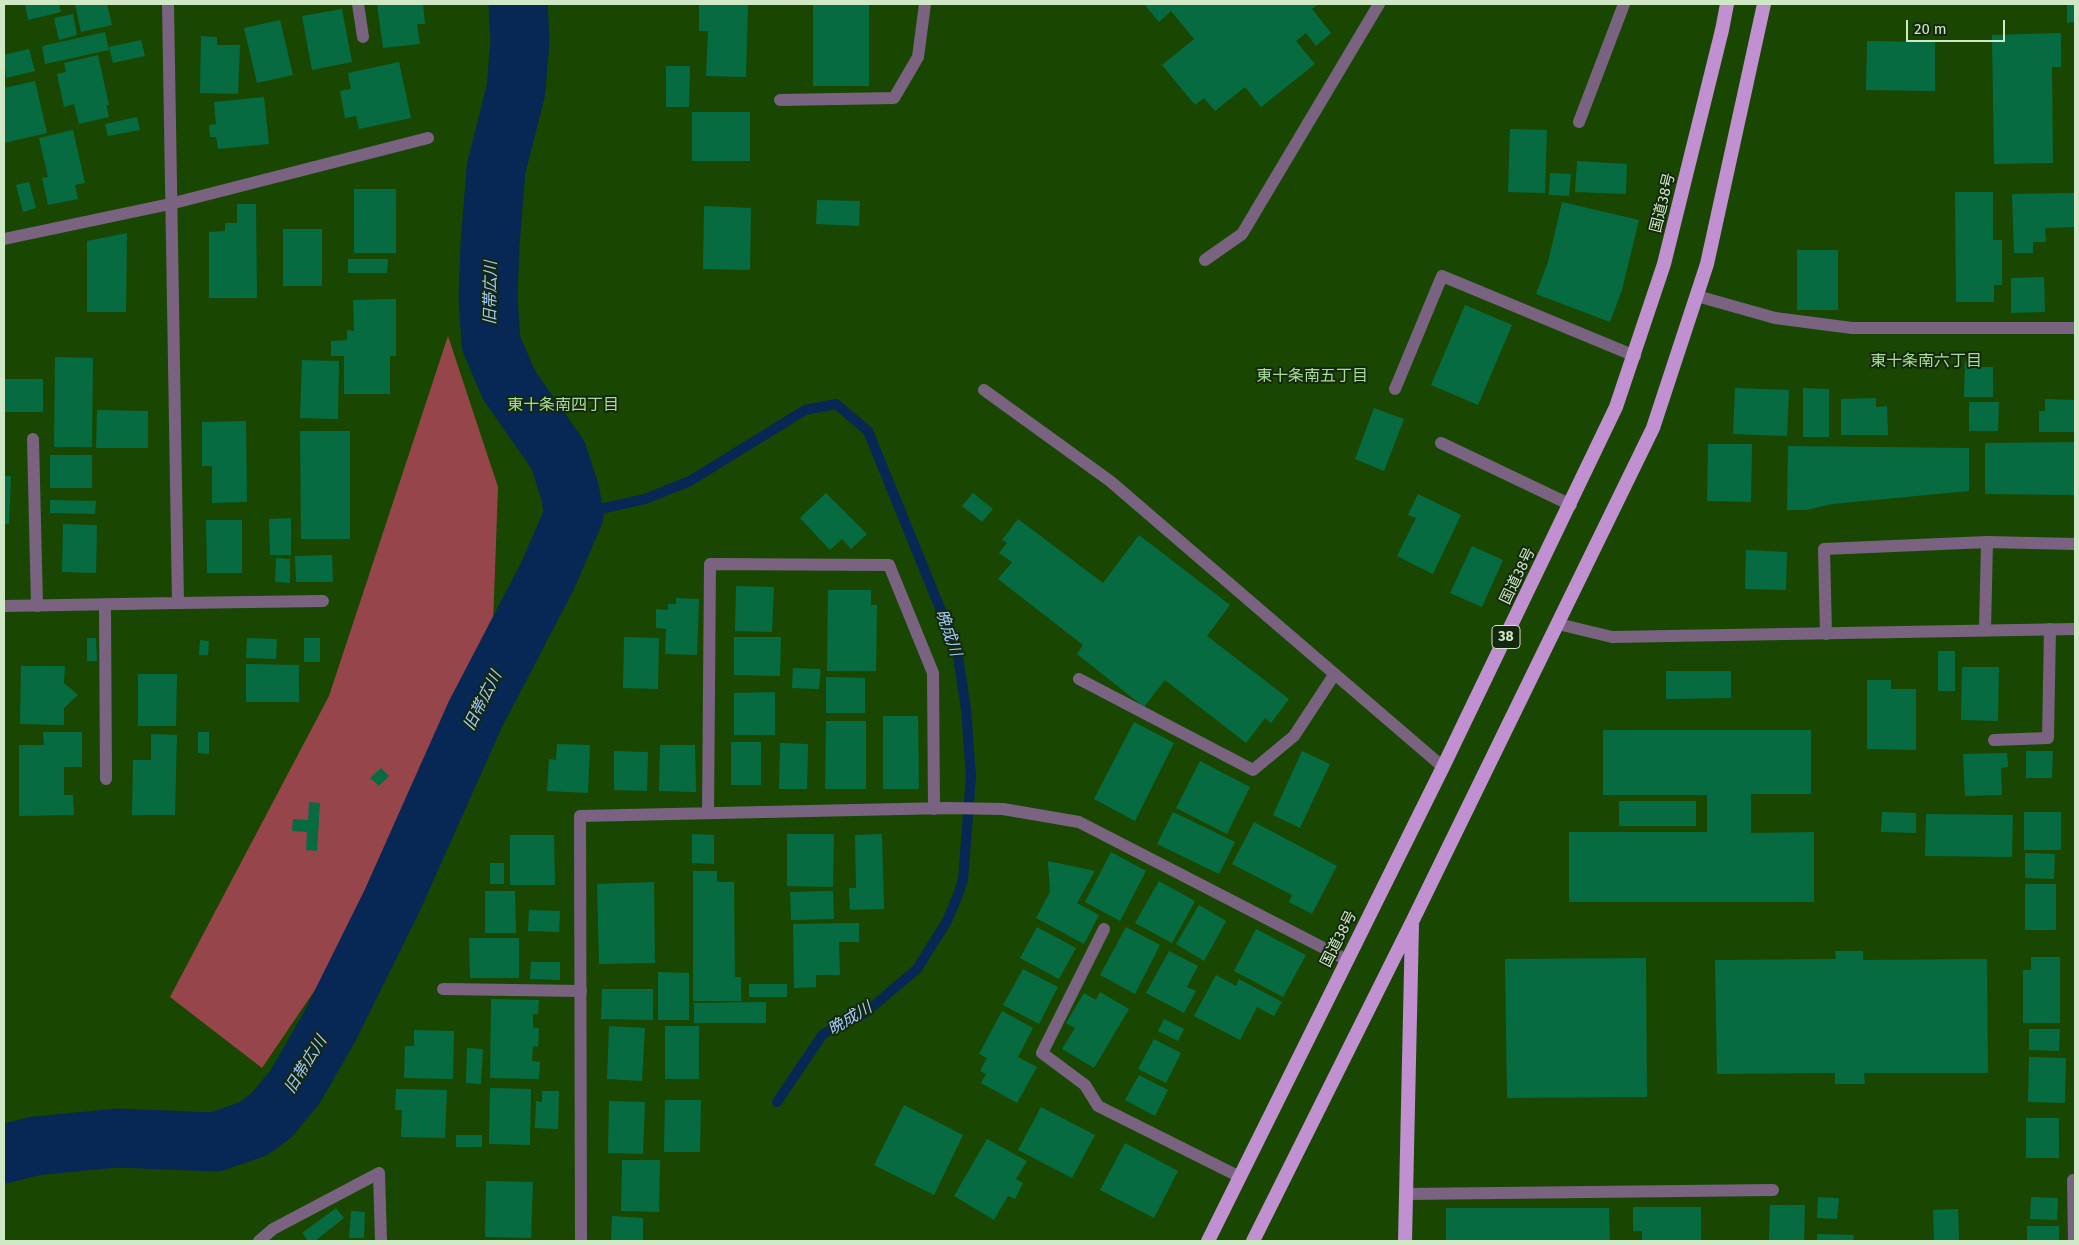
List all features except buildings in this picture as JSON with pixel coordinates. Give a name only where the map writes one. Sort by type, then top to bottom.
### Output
[{"type":"highway","name":"国道38号","points":[[1208,1241],[1443,767],[1571,505],[1616,407],[1635,356],[1664,264],[1727,4]]},
{"type":"highway","points":[[1253,1241],[1412,922],[1653,428],[1708,264],[1764,4]]},
{"type":"highway","points":[[1406,1241],[1412,922]]},
{"type":"street","points":[[168,4],[178,603]]},
{"type":"street","points":[[358,4],[363,37]]},
{"type":"street","points":[[780,100],[894,98],[918,57],[925,4]]},
{"type":"street","points":[[1205,260],[1242,234],[1379,4]]},
{"type":"street","points":[[1579,122],[1624,4]]},
{"type":"street","points":[[4,239],[170,204],[428,138]]},
{"type":"street","points":[[1395,389],[1442,276],[1635,356]]},
{"type":"street","points":[[1697,296],[1775,318],[1852,328],[2075,328]]},
{"type":"street","points":[[984,390],[1110,481],[1443,767]]},
{"type":"street","points":[[33,440],[37,606]]},
{"type":"street","points":[[1441,443],[1571,505]]},
{"type":"street","points":[[1826,634],[1824,549],[1987,542],[2075,544]]},
{"type":"street","points":[[1985,630],[1987,542]]},
{"type":"street","points":[[708,813],[710,564],[889,565],[933,673],[934,809]]},
{"type":"street","points":[[4,606],[323,601]]},
{"type":"street","points":[[105,605],[106,778]]},
{"type":"street","points":[[1558,624],[1612,637],[2075,629]]},
{"type":"street","points":[[1994,740],[2048,738],[2050,629]]},
{"type":"street","points":[[1079,679],[1253,770],[1294,736],[1334,675]]},
{"type":"street","points":[[582,1241],[580,816],[947,808],[1004,809],[1079,822],[1347,960]]},
{"type":"street","points":[[1104,929],[1042,1053],[1085,1085],[1098,1106],[1240,1177]]},
{"type":"street","points":[[443,989],[581,991]]},
{"type":"street","points":[[259,1241],[273,1229],[379,1173],[381,1241]]},
{"type":"street","points":[[2074,1241],[2075,1180]]},
{"type":"street","points":[[1406,1194],[1773,1190]]},
{"type":"shaded area","points":[[448,336],[498,487],[493,624],[323,978],[262,1068],[170,997],[329,696]]},
{"type":"waterway","name":"旧帯広川","points":[[4,1154],[35,1146],[117,1138],[215,1142],[253,1129],[271,1116],[295,1087],[330,1026],[392,901],[475,715],[547,577],[574,515],[570,492],[558,455],[509,385],[491,343],[488,298],[496,169],[516,90],[520,40],[518,4]]},
{"type":"waterway","name":"晩成川","points":[[574,515],[645,499],[690,481],[805,410],[836,404],[868,431],[957,650],[966,709],[971,776],[963,880],[958,895],[947,921],[917,969],[865,1013],[823,1034],[777,1102]]},
{"type":"district","name":"東十条南六丁目","points":[[1926,362]]},
{"type":"district","name":"東十条南五丁目","points":[[1312,377]]},
{"type":"district","name":"東十条南四丁目","points":[[563,406]]}]
